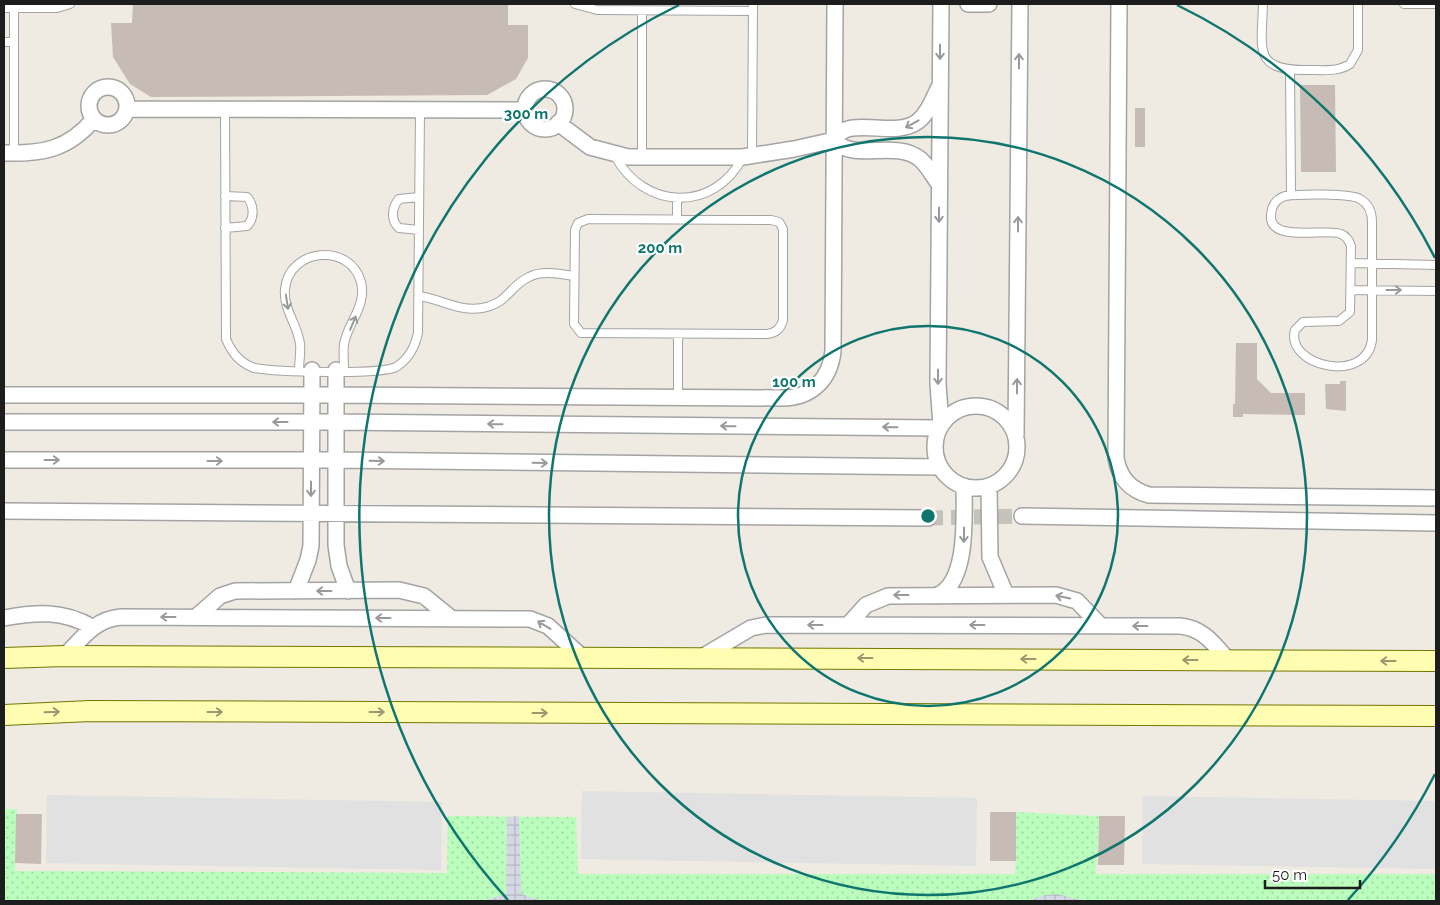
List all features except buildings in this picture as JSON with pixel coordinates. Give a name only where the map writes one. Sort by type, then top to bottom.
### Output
[{"type":"main road","points":[[4,658],[65,656],[581,656],[1436,661]]},
{"type":"main road","points":[[4,715],[110,711],[1436,716]]},
{"type":"street","points":[[4,395],[793,398],[814,390],[828,372],[833,351],[835,4]]},
{"type":"street","points":[[941,4],[938,398],[940,426],[934,448],[940,467],[946,476],[964,486],[989,486],[999,482],[1013,466],[1018,451],[1016,435],[1020,4]]},
{"type":"street","points":[[968,4],[989,4]]},
{"type":"street","points":[[1119,4],[1116,458],[1124,479],[1141,493],[1156,495],[1436,498]]},
{"type":"street","points":[[558,123],[590,147],[615,156],[748,156],[794,150],[834,140],[839,133],[847,128],[902,129],[915,123],[925,114],[940,86]]},
{"type":"street","points":[[103,87],[119,90],[126,98],[128,109],[123,119],[114,125],[103,125],[94,119],[89,103],[94,94],[103,87]]},
{"type":"street","points":[[549,90],[555,92],[563,101],[564,113],[558,123],[548,128],[538,127],[529,121],[525,110],[528,99],[537,91],[549,90]]},
{"type":"street","points":[[128,109],[525,110]]},
{"type":"street","points":[[9,154],[36,153],[58,147],[78,135],[94,119]]},
{"type":"street","points":[[886,129],[883,142],[886,150]]},
{"type":"street","points":[[834,140],[848,150],[901,150],[914,156],[926,165],[939,184]]},
{"type":"street","points":[[296,591],[309,555],[311,513],[312,395],[305,370]]},
{"type":"street","points":[[340,370],[336,395],[337,556],[348,590]]},
{"type":"street","points":[[940,426],[948,416],[958,409],[982,405],[1004,415],[1016,435]]},
{"type":"street","points":[[4,422],[940,426]]},
{"type":"street","points":[[4,460],[336,460],[940,467]]},
{"type":"street","points":[[936,596],[945,591],[952,583],[962,557],[964,486]]},
{"type":"street","points":[[989,486],[990,557],[1006,595]]},
{"type":"street","points":[[4,511],[928,518]]},
{"type":"street","points":[[1022,516],[1436,523]]},
{"type":"street","points":[[309,555],[337,556]]},
{"type":"street","points":[[962,557],[990,557]]},
{"type":"street","points":[[196,618],[213,601],[227,593],[244,590],[399,590],[417,593],[431,601],[451,618]]},
{"type":"street","points":[[848,625],[866,605],[880,597],[1006,595],[1067,597],[1077,602],[1101,626]]},
{"type":"street","points":[[4,618],[55,613],[71,617],[92,627]]},
{"type":"street","points":[[65,656],[92,627],[113,618],[451,618],[536,620],[548,626],[581,656]]},
{"type":"street","points":[[702,657],[758,626],[1101,626],[1190,627],[1207,636],[1228,660]]},
{"type":"lane","points":[[4,8],[57,8],[70,4]]},
{"type":"lane","points":[[575,4],[598,10],[642,12],[753,7],[748,156],[732,174],[716,187],[698,196],[677,198],[655,194],[635,182],[627,175],[615,156]]},
{"type":"lane","points":[[1263,4],[1264,55],[1275,67],[1290,70],[1335,70],[1350,64],[1358,50],[1358,4]]},
{"type":"lane","points":[[1404,4],[1436,4]]},
{"type":"lane","points":[[9,154],[14,109],[14,8]]},
{"type":"lane","points":[[642,12],[642,157]]},
{"type":"lane","points":[[4,42],[14,42]]},
{"type":"lane","points":[[1290,70],[1291,195]]},
{"type":"lane","points":[[4,75],[14,75]]},
{"type":"lane","points":[[4,109],[14,109]]},
{"type":"lane","points":[[225,109],[224,332],[230,348],[240,360],[254,368],[305,370],[389,370],[410,354],[418,333],[420,110]]},
{"type":"lane","points":[[1291,195],[1350,196],[1362,200],[1372,216],[1372,340],[1367,355],[1359,362],[1348,366],[1324,365],[1314,362],[1298,347],[1294,337],[1295,330],[1300,324],[1307,321],[1344,319],[1351,308],[1351,246],[1342,234],[1290,233],[1276,226],[1271,216],[1273,206],[1280,198],[1291,195]]},
{"type":"lane","points":[[225,196],[247,197],[252,207],[252,217],[247,226],[225,228]]},
{"type":"lane","points":[[419,197],[399,199],[393,208],[393,219],[399,228],[419,230]]},
{"type":"lane","points":[[677,198],[677,220]]},
{"type":"lane","points":[[581,220],[677,220],[771,220],[779,222],[783,229],[783,320],[778,330],[767,334],[581,333],[574,324],[574,276],[575,230],[581,220]]},
{"type":"lane","points":[[305,370],[300,342],[289,314],[285,288],[287,279],[298,265],[306,258],[322,255],[340,258],[353,266],[362,289],[361,303],[344,343],[340,370]]},
{"type":"lane","points":[[1351,263],[1436,265]]},
{"type":"lane","points":[[419,296],[431,298],[462,309],[482,308],[500,302],[523,280],[535,274],[574,276]]},
{"type":"lane","points":[[1351,290],[1436,291]]},
{"type":"lane","points":[[678,334],[678,398]]},
{"type":"green space","points":[[4,809],[17,809],[15,871],[447,873],[448,816],[576,817],[578,874],[1015,874],[1016,812],[1099,816],[1096,874],[1436,874],[1436,901],[4,901]]},
{"type":"shaded area","points":[[582,791],[977,798],[976,866],[581,859]]},
{"type":"shaded area","points":[[47,795],[442,802],[441,870],[46,863]]},
{"type":"shaded area","points":[[1143,796],[1436,801],[1436,869],[1142,864]]},
{"type":"shaded area","points":[[519,816],[521,894],[542,901],[483,901],[506,894],[507,817]]},
{"type":"shaded area","points":[[1057,894],[1084,901],[1027,901],[1046,895]]},
{"type":"tunnel","points":[[928,518],[1022,516]]}]
